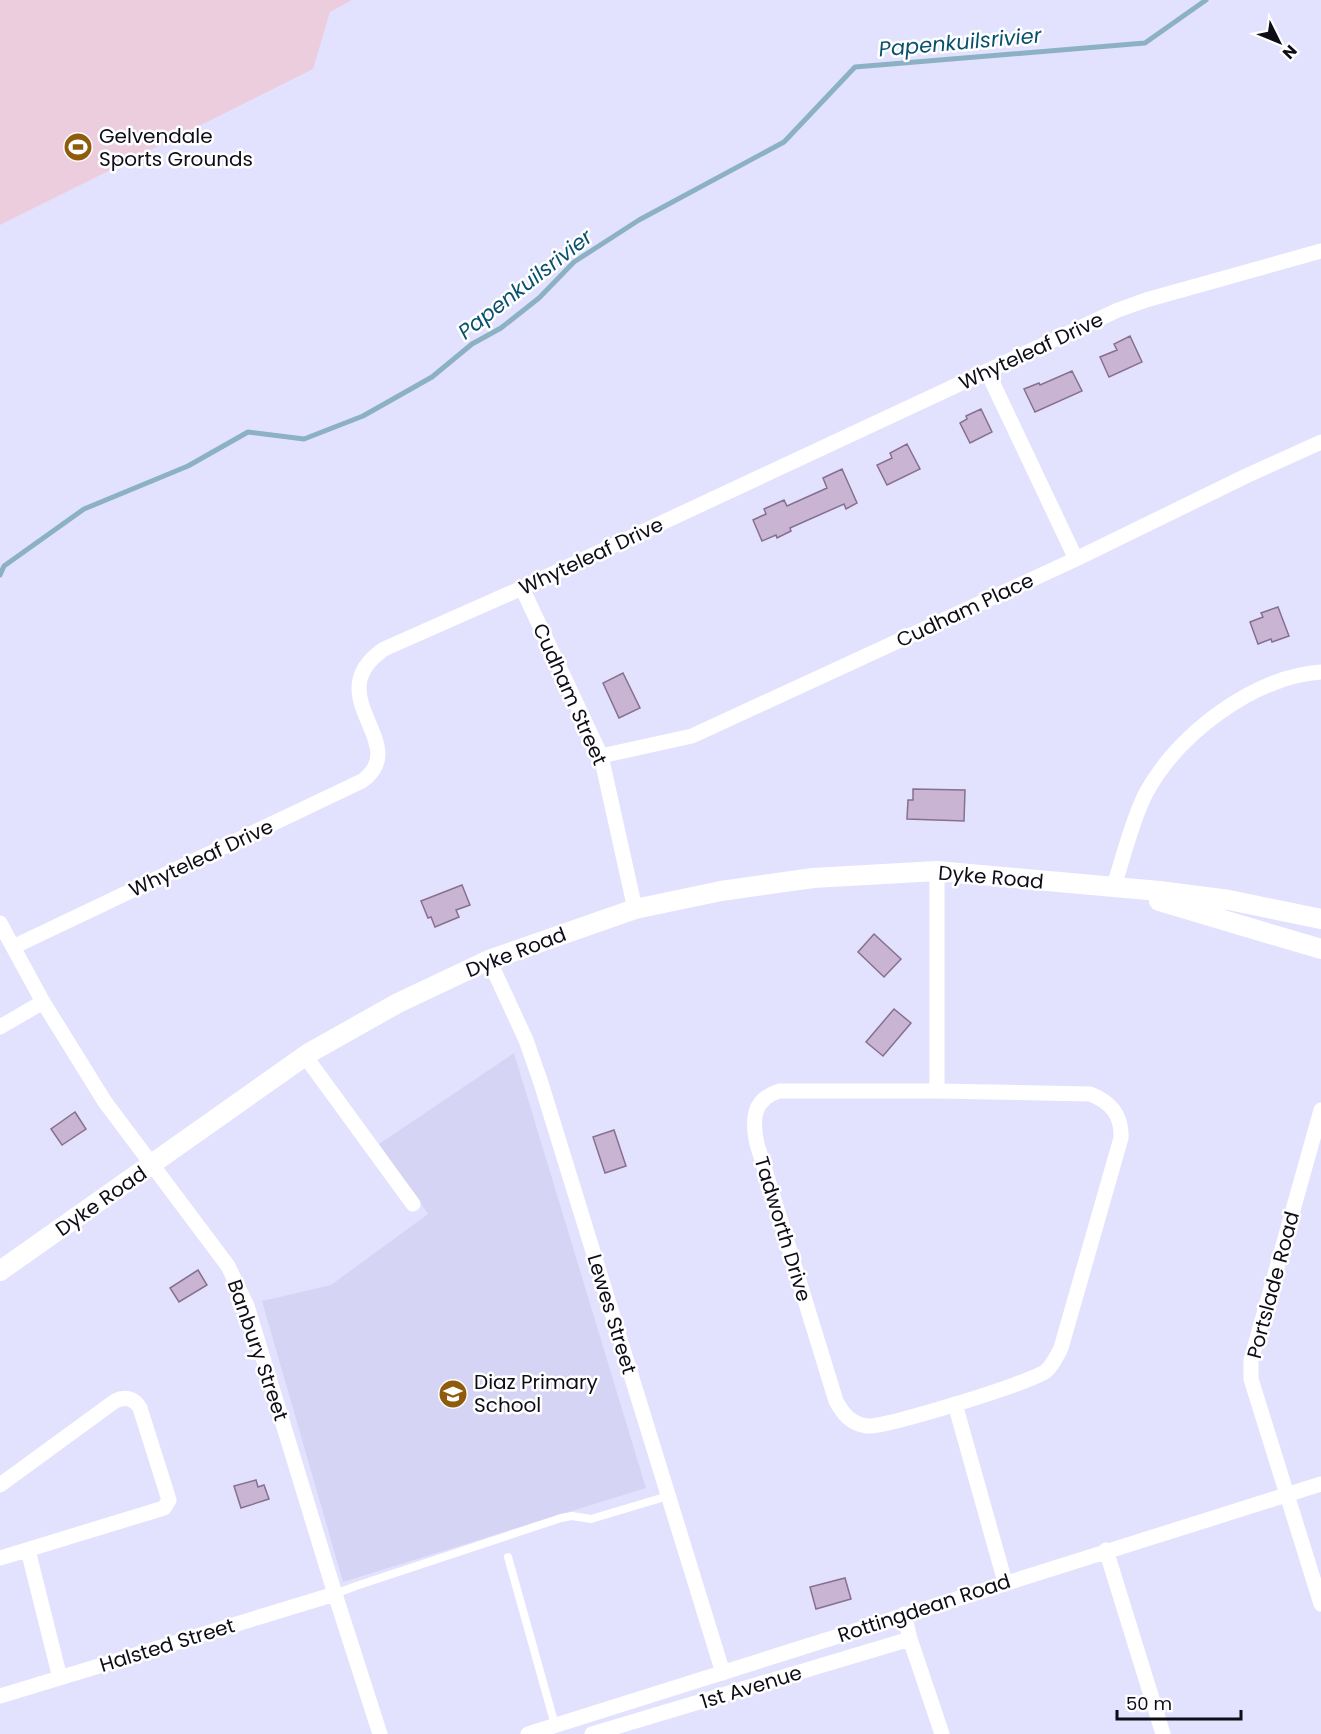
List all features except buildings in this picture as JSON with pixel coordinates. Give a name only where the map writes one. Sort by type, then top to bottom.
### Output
[{"type":"street","name":"Whyteleaf Drive","points":[[13,947],[362,781],[375,769],[380,754],[358,690],[363,670],[384,649],[522,588],[1118,310],[1321,251]]},
{"type":"street","points":[[987,371],[1076,559]]},
{"type":"street","name":"Cudham Place","points":[[601,756],[692,736],[1076,559],[1321,442]]},
{"type":"street","name":"Cudham Street","points":[[522,588],[601,756],[635,909]]},
{"type":"street","points":[[1113,888],[1139,808],[1148,790],[1196,732],[1217,714],[1265,687],[1288,678],[1321,672]]},
{"type":"street","points":[[937,871],[937,1091]]},
{"type":"street","name":"Dyke Road","points":[[0,1271],[305,1056],[398,1003],[489,960],[635,909],[721,891],[813,878],[937,871],[1159,891],[1228,900],[1321,918]]},
{"type":"street","name":"Dyke Road","points":[[1113,888],[1321,949]]},
{"type":"street","points":[[0,923],[13,947]]},
{"type":"street","name":"Banbury Street","points":[[13,947],[43,1002],[105,1102],[228,1266],[247,1306],[380,1734]]},
{"type":"street","name":"Lewes Street","points":[[489,960],[526,1040],[541,1083],[723,1673]]},
{"type":"street","points":[[0,1027],[43,1002]]},
{"type":"street","points":[[305,1056],[413,1204]]},
{"type":"street","name":"Tadworth Drive","points":[[779,1091],[1090,1094],[1104,1099],[1112,1106],[1118,1117],[1121,1138],[1061,1348],[1055,1361],[1047,1370],[1027,1381],[955,1404],[873,1426],[858,1424],[848,1419],[842,1412],[836,1401],[756,1144],[753,1128],[757,1107],[769,1095],[779,1091]]},
{"type":"street","name":"Portslade Road","points":[[1321,1110],[1251,1360],[1251,1379],[1321,1604]]},
{"type":"street","points":[[0,1485],[121,1398],[132,1400],[140,1408],[169,1494],[167,1505],[164,1508],[0,1558]]},
{"type":"street","points":[[955,1404],[1005,1582]]},
{"type":"street","name":"Rottingdean Road","points":[[542,1731],[904,1614],[1321,1484]]},
{"type":"street","points":[[28,1550],[60,1678]]},
{"type":"street","points":[[1107,1550],[1163,1734]]},
{"type":"street","name":"Halsted Street","points":[[0,1696],[335,1594]]},
{"type":"street","points":[[904,1614],[910,1639],[942,1734]]},
{"type":"street","name":"1st Avenue","points":[[592,1734],[910,1639]]},
{"type":"lane","points":[[335,1594],[561,1518],[572,1516],[591,1519],[669,1496]]},
{"type":"lane","points":[[508,1557],[542,1731]]},
{"type":"shaded area","name":"Gelvendale Sports Grounds","points":[[0,0],[352,0],[330,12],[313,69],[0,225]]},
{"type":"shaded area","name":"Diaz Primary School","points":[[514,1053],[646,1488],[343,1582],[262,1301],[331,1285],[428,1214],[379,1144]]},
{"type":"waterway","name":"Papenkuilsrivier","points":[[0,575],[4,566],[84,509],[188,466],[248,432],[304,439],[363,416],[432,377],[472,344],[501,328],[539,298],[574,262],[639,220],[784,142],[855,67],[1145,43],[1206,0]]},
{"type":"place","name":"Gelvendale Sports Grounds","points":[[78,147]]},
{"type":"place","name":"Diaz Primary School","points":[[453,1394]]}]
